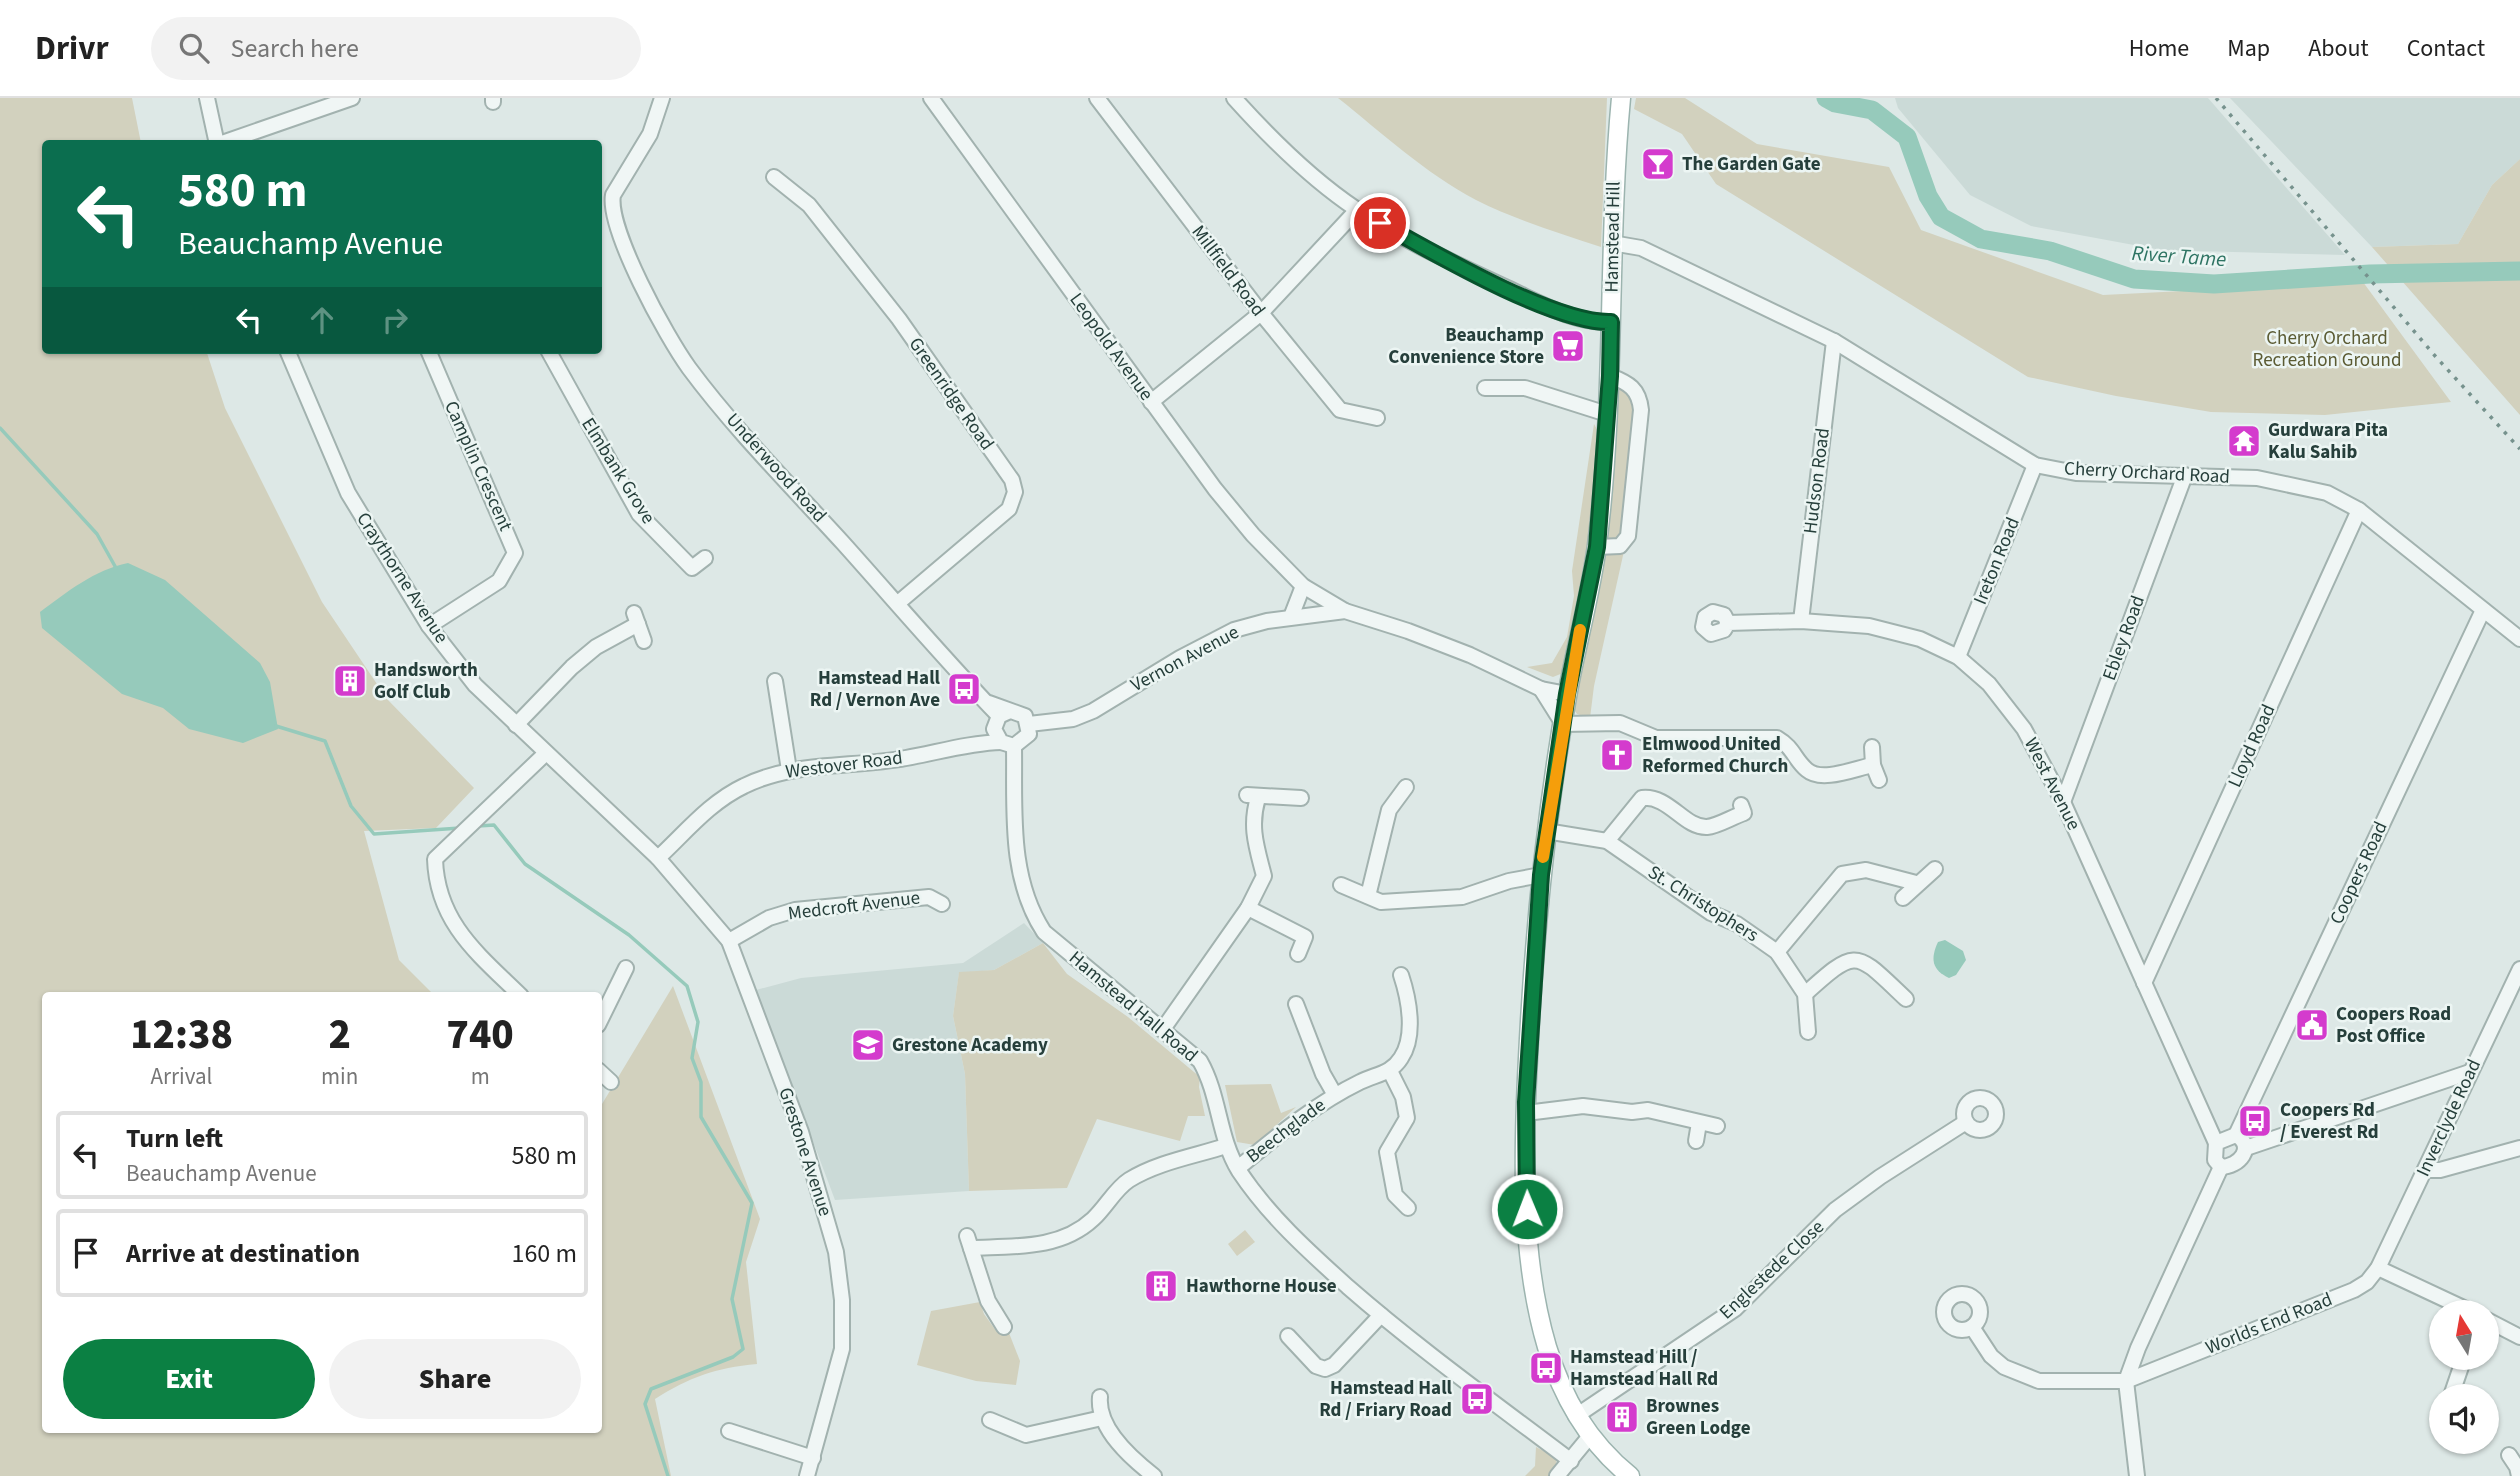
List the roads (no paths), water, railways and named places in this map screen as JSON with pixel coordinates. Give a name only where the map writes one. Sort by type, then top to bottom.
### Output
[{"type":"main road","name":"Hamstead Hill","points":[[1621,98],[1612,243],[1610,376],[1597,547],[1567,694],[1546,831],[1526,1113],[1527,1209],[1534,1284],[1547,1346],[1576,1416],[1607,1458],[1630,1476]]},
{"type":"street","points":[[207,98],[217,140]]},
{"type":"street","points":[[230,140],[352,98]]},
{"type":"street","points":[[602,213],[611,207],[613,195],[635,164],[650,134],[662,98]]},
{"type":"street","name":"Leopold Avenue","points":[[931,98],[1230,508],[1303,586],[1345,611]]},
{"type":"street","name":"Millfield Road","points":[[1097,98],[1261,313],[1339,410],[1377,418]]},
{"type":"street","points":[[1234,98],[1298,163],[1357,210],[1447,260],[1565,315],[1592,323],[1611,322]]},
{"type":"street","name":"Greenridge Road","points":[[774,177],[809,205],[899,319],[1012,480],[1015,492],[1009,509],[898,604]]},
{"type":"street","name":"Underwood Road","points":[[611,207],[624,246],[666,332],[688,367],[773,467],[1001,717]]},
{"type":"street","points":[[1151,402],[1261,313],[1357,210]]},
{"type":"street","name":"Cherry Orchard Road","points":[[1612,243],[1641,247],[1834,341],[2035,465],[2076,472],[2257,478],[2315,488],[2359,510],[2520,639]]},
{"type":"street","name":"Hudson Road","points":[[1801,621],[1834,341]]},
{"type":"street","name":"Craythorne Avenue","points":[[289,354],[348,493],[429,626],[475,685],[658,858]]},
{"type":"street","name":"Camplin Crescent","points":[[429,626],[499,580],[515,553],[430,354]]},
{"type":"street","name":"Elmbank Grove","points":[[550,354],[639,514],[692,568],[705,558]]},
{"type":"street","points":[[1597,547],[1620,546],[1628,536],[1641,410],[1640,397],[1633,388],[1610,376]]},
{"type":"street","points":[[1485,388],[1525,388],[1607,414]]},
{"type":"street","name":"Ireton Road","points":[[1958,657],[2035,465]]},
{"type":"street","name":"Ebley Road","points":[[2063,802],[2185,475]]},
{"type":"street","name":"Lloyd Road","points":[[2144,983],[2359,510]]},
{"type":"street","points":[[1292,617],[1303,586]]},
{"type":"street","name":"Coopers Road","points":[[2236,1135],[2483,610]]},
{"type":"street","name":"Vernon Avenue","points":[[1029,724],[1073,719],[1234,630],[1292,617],[1345,611],[1471,655],[1541,689],[1567,694]]},
{"type":"street","points":[[516,725],[572,667],[636,618],[644,641]]},
{"type":"street","name":"West Avenue","points":[[1728,623],[1801,621],[1869,626],[1920,639],[1958,657],[1989,684],[2024,729],[2063,802],[2216,1143]]},
{"type":"street","points":[[775,681],[789,770]]},
{"type":"street","points":[[1541,689],[1563,724],[1620,723],[1656,738],[1777,738],[1790,746],[1807,771],[1821,776],[1873,765]]},
{"type":"street","points":[[975,743],[1001,717],[1020,713],[1029,724],[1026,739],[1008,744],[996,735],[1001,717]]},
{"type":"street","name":"Westover Road","points":[[658,858],[719,801],[743,786],[789,770],[906,758],[975,743],[1008,744]]},
{"type":"street","name":"Hamstead Hall Road","points":[[1008,744],[1018,875],[1034,916],[1044,932],[1200,1061],[1208,1075],[1226,1146],[1238,1168],[1292,1238],[1381,1315],[1571,1461]]},
{"type":"street","points":[[1872,747],[1873,765],[1879,780]]},
{"type":"street","points":[[517,992],[461,938],[436,881],[435,859],[547,753]]},
{"type":"street","points":[[1368,896],[1389,810],[1406,787]]},
{"type":"street","points":[[1163,1029],[1248,908],[1264,876],[1254,843],[1252,797],[1301,798]]},
{"type":"street","points":[[1607,841],[1642,798],[1654,797],[1697,826],[1709,827],[1744,813],[1741,805]]},
{"type":"street","name":"St. Christophers","points":[[1546,831],[1607,841],[1711,913],[1737,924],[1777,952],[1805,994],[1808,1032]]},
{"type":"street","name":"Grestone Avenue","points":[[658,858],[729,941],[801,1132],[836,1252],[842,1300],[842,1349],[807,1476]]},
{"type":"street","points":[[1903,898],[1916,883],[1935,869]]},
{"type":"street","points":[[1777,952],[1842,874],[1866,870],[1916,883]]},
{"type":"street","points":[[1341,884],[1381,902],[1462,897],[1508,881],[1541,875]]},
{"type":"street","name":"Medcroft Avenue","points":[[729,941],[769,918],[795,910],[929,897],[942,904]]},
{"type":"street","points":[[1248,908],[1305,937],[1298,954]]},
{"type":"street","points":[[1805,994],[1841,962],[1857,958],[1868,964],[1906,999]]},
{"type":"street","points":[[602,1017],[626,968]]},
{"type":"street","name":"Inverclyde Road","points":[[2378,1268],[2520,969]]},
{"type":"street","points":[[1401,975],[1406,992],[1408,1041],[1401,1058],[1390,1071],[1403,1097],[1407,1118],[1387,1152],[1395,1195],[1408,1208]]},
{"type":"street","points":[[1406,992],[1422,986]]},
{"type":"street","name":"Beechglade","points":[[1296,1012],[1335,1095]]},
{"type":"street","name":"Beechglade","points":[[1238,1168],[1305,1114],[1335,1095],[1390,1071]]},
{"type":"street","points":[[2221,1167],[2237,1163],[2246,1148],[2470,1072]]},
{"type":"street","points":[[602,1074],[611,1082]]},
{"type":"street","points":[[1526,1113],[1583,1106],[1632,1112],[1647,1110],[1717,1126]]},
{"type":"street","name":"Englestede Close","points":[[1576,1416],[1735,1309],[1835,1210],[1880,1177],[1966,1122]]},
{"type":"street","points":[[1696,1141],[1699,1123]]},
{"type":"street","points":[[2221,1167],[2215,1160],[2216,1143],[2236,1135],[2244,1140],[2246,1148]]},
{"type":"street","points":[[1004,1326],[988,1301],[969,1242],[1022,1247],[1067,1238],[1098,1215],[1127,1181],[1169,1163],[1226,1146]]},
{"type":"street","points":[[2426,1170],[2440,1170],[2520,1148]]},
{"type":"street","points":[[2137,1476],[2126,1381],[2138,1348],[2221,1167]]},
{"type":"street","points":[[2378,1268],[2446,1300]]},
{"type":"street","name":"Worlds End Road","points":[[2126,1381],[2345,1294],[2367,1282],[2378,1268]]},
{"type":"street","points":[[1287,1336],[1316,1366],[1325,1369],[1334,1366],[1381,1315]]},
{"type":"street","points":[[2499,1326],[2520,1337]]},
{"type":"street","points":[[1972,1328],[1991,1356],[2004,1367],[2039,1381],[2126,1381]]},
{"type":"street","points":[[2138,1348],[2154,1369]]},
{"type":"street","points":[[1100,1398],[1102,1418],[1131,1459],[1154,1476]]},
{"type":"street","points":[[990,1420],[1026,1435],[1102,1418]]},
{"type":"street","points":[[729,1431],[813,1458]]},
{"type":"street","points":[[1557,1476],[1590,1436]]},
{"type":"street","points":[[2509,1455],[2517,1466],[2519,1476]]},
{"type":"waterway","name":"River Tame","points":[[1826,98],[1835,103],[1872,110],[1907,137],[1928,196],[1941,217],[1981,239],[2050,251],[2134,279],[2214,284],[2370,274],[2520,271]]},
{"type":"waterway","points":[[0,428],[97,534],[116,568]]},
{"type":"waterway","points":[[276,726],[325,741],[351,806],[374,834],[460,828]]},
{"type":"waterway","points":[[478,826],[494,825],[525,864],[629,935],[687,986],[698,1022],[692,1058],[701,1082],[701,1117],[752,1203],[732,1299],[743,1349],[733,1357],[651,1389],[645,1404],[668,1476]]},
{"type":"railway","points":[[2216,98],[2436,357],[2520,449]]},
{"type":"place","name":"The Garden Gate","points":[[1658,164]]},
{"type":"place","name":"Beauchamp Convenience Store","points":[[1568,346]]},
{"type":"place","name":"Gurdwara Pita Kalu Sahib","points":[[2244,441]]},
{"type":"place","name":"Handsworth Golf Club","points":[[350,681]]},
{"type":"place","name":"Hamstead Hall Rd / Vernon Ave","points":[[964,689]]},
{"type":"place","name":"Elmwood United Reformed Church","points":[[1617,755]]},
{"type":"place","name":"Coopers Road Post Office","points":[[2312,1025]]},
{"type":"place","name":"Grestone Academy","points":[[868,1045]]},
{"type":"place","name":"Coopers Rd / Everest Rd","points":[[2255,1121]]},
{"type":"place","name":"Hawthorne House","points":[[1161,1286]]},
{"type":"place","name":"Hamstead Hill / Hamstead Hall Rd","points":[[1546,1368]]},
{"type":"place","name":"Hamstead Hall Rd / Friary Road","points":[[1477,1399]]},
{"type":"place","name":"Brownes Green Lodge","points":[[1622,1417]]},
{"type":"park label","name":"Cherry Orchard Recreation Ground","points":[[2327,349]]}]
